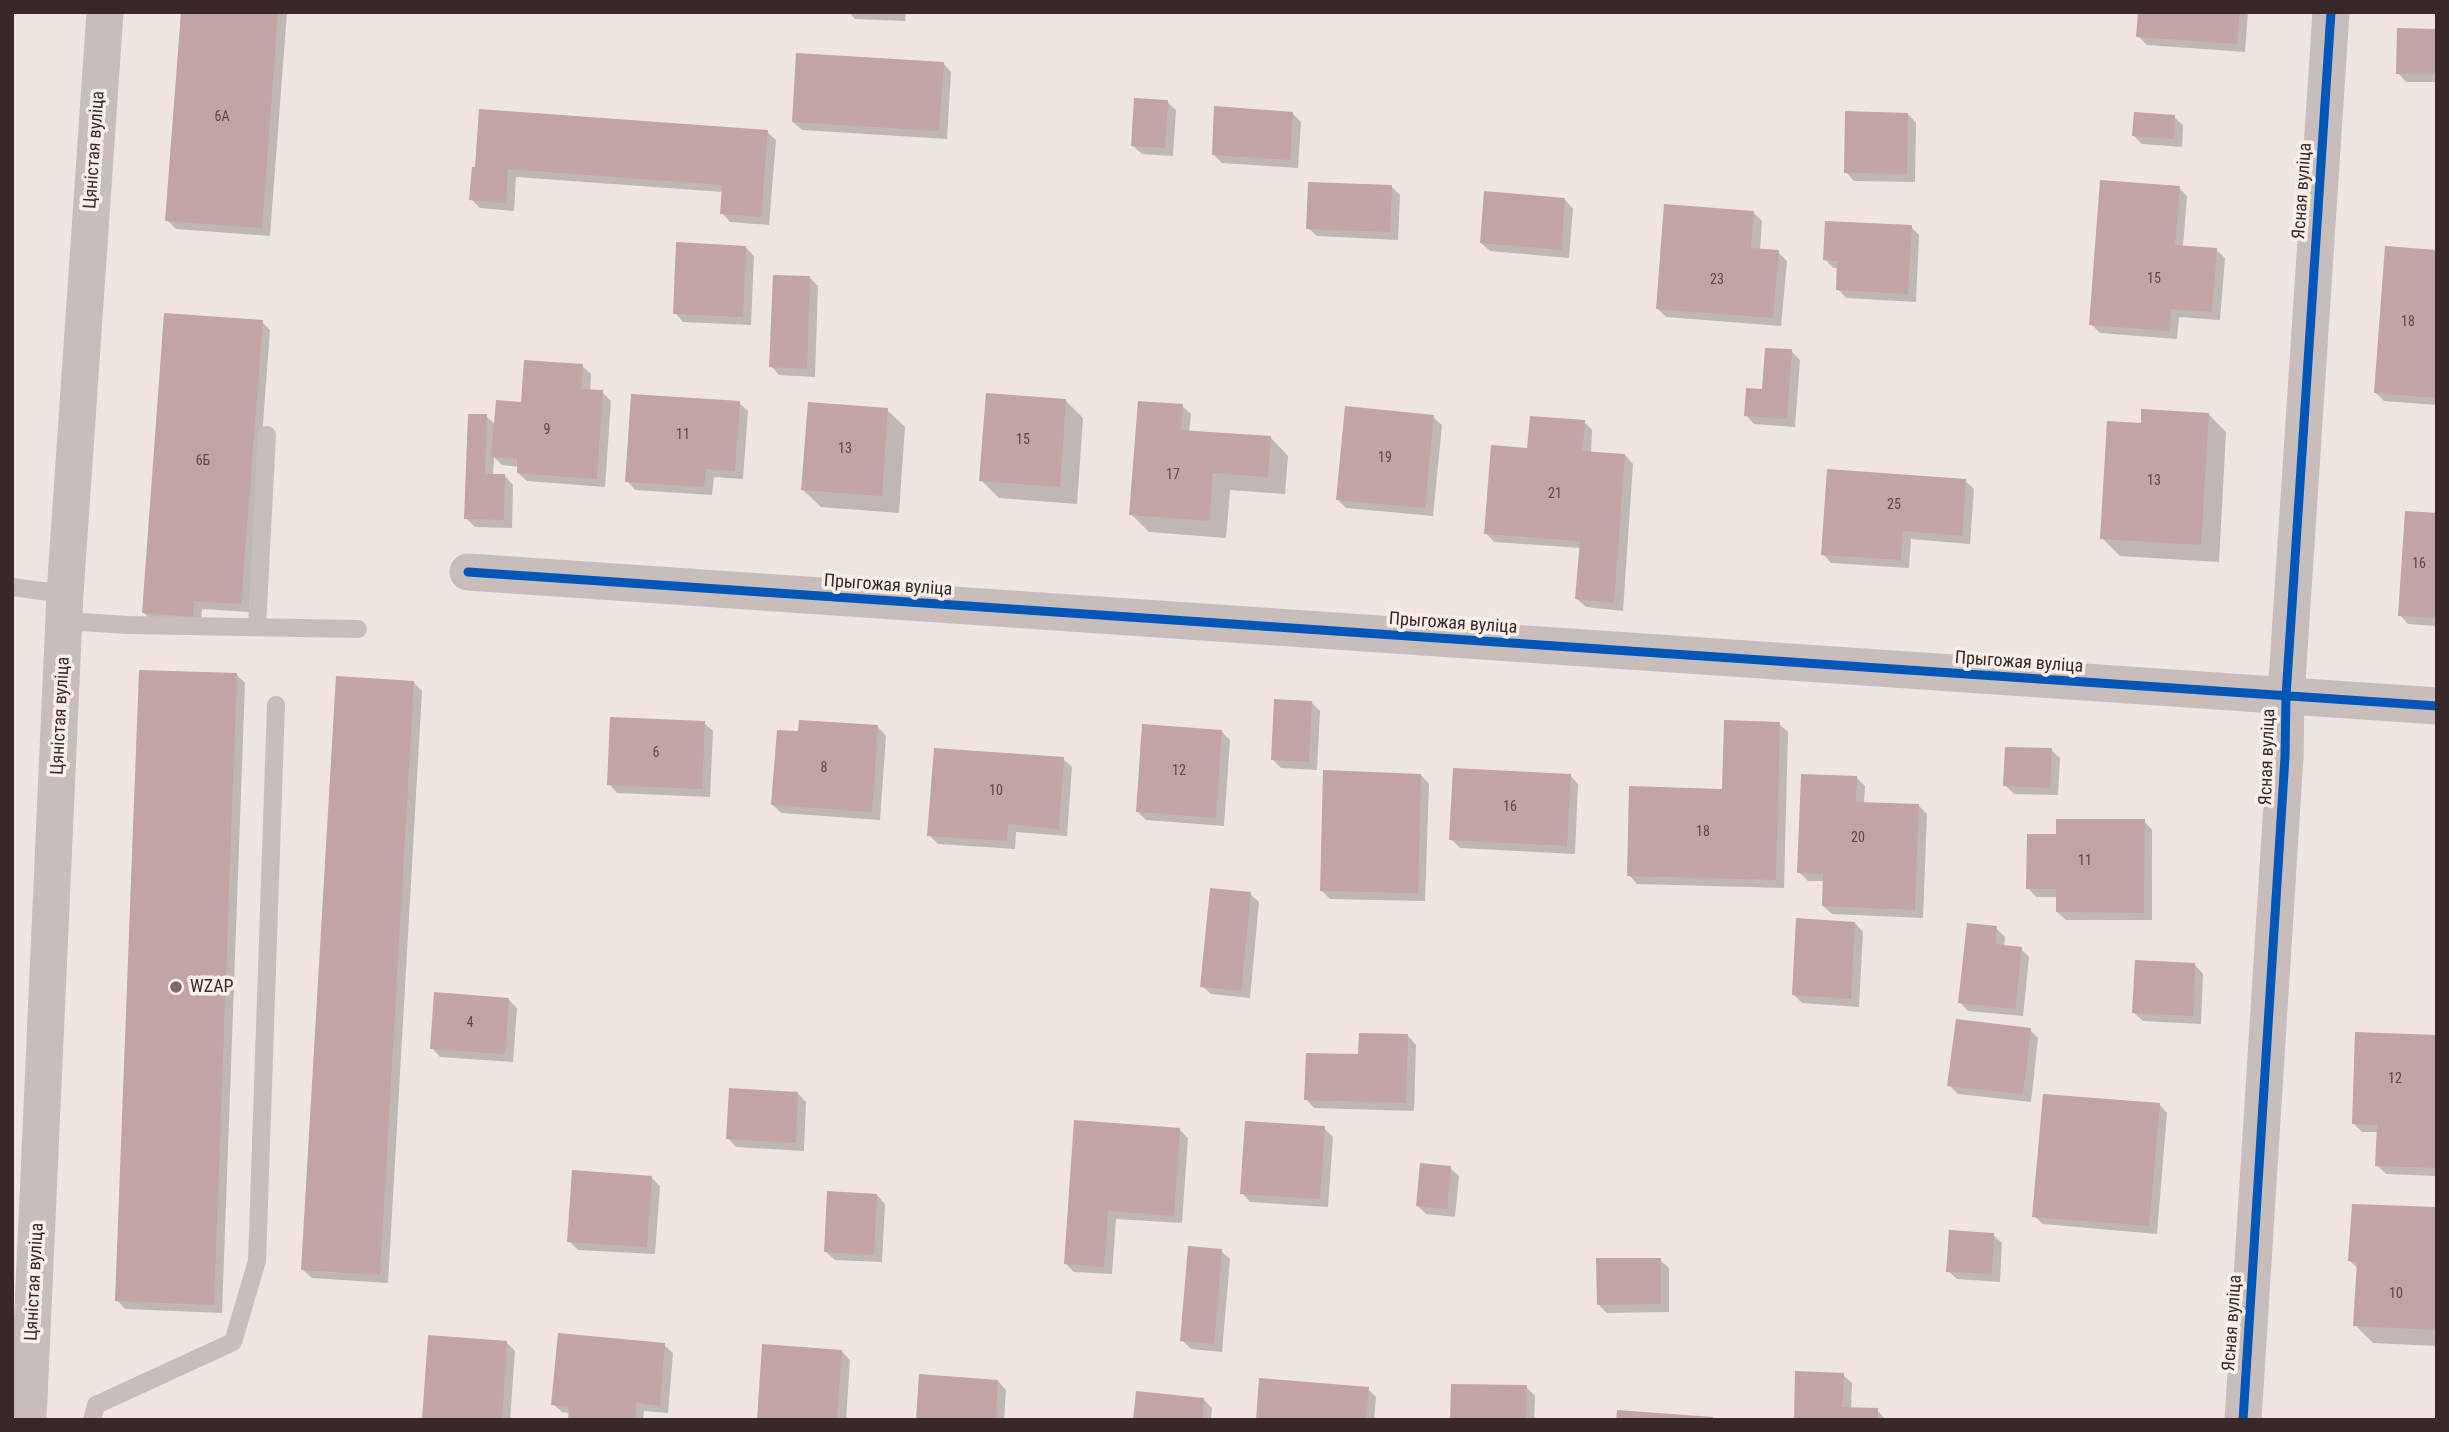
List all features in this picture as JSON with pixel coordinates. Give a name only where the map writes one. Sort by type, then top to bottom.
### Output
[{"type":"street","name":"Цяністая вуліца","points":[[28,1420],[65,607],[105,12]]},
{"type":"street","name":"Ясная вуліца","points":[[2243,1420],[2285,757],[2286,696],[2331,12]]},
{"type":"street","name":"Прыгожая вуліца","points":[[468,572],[2437,706]]},
{"type":"lane","points":[[257,627],[267,435]]},
{"type":"lane","points":[[12,587],[65,607],[128,625],[359,629]]},
{"type":"lane","points":[[92,1420],[96,1405],[233,1342],[257,1261],[276,705]]},
{"type":"building","points":[[181,12],[278,12],[262,228],[165,221]]},
{"type":"building","points":[[2138,12],[2240,12],[2237,44],[2136,37]]},
{"type":"building","points":[[2397,28],[2437,29],[2437,74],[2396,74]]},
{"type":"building","points":[[796,53],[944,62],[939,131],[792,122]]},
{"type":"building","points":[[1134,98],[1168,100],[1165,148],[1131,146]]},
{"type":"building","points":[[1214,106],[1293,112],[1290,160],[1212,155]]},
{"type":"building","points":[[479,109],[768,130],[761,217],[720,214],[722,185],[508,169],[506,203],[469,200],[472,167],[475,167]]},
{"type":"building","points":[[1845,111],[1908,113],[1907,174],[1844,173]]},
{"type":"building","points":[[2134,112],[2175,115],[2174,139],[2132,136]]},
{"type":"building","points":[[2100,180],[2180,186],[2175,245],[2217,248],[2212,312],[2171,309],[2169,331],[2089,325]]},
{"type":"building","points":[[1308,182],[1392,185],[1390,232],[1306,229]]},
{"type":"building","points":[[1484,191],[1565,198],[1561,250],[1480,243]]},
{"type":"building","points":[[1664,204],[1754,211],[1751,248],[1779,250],[1773,318],[1656,309]]},
{"type":"building","points":[[1825,221],[1912,225],[1908,294],[1836,290],[1837,261],[1823,260]]},
{"type":"building","points":[[676,242],[746,246],[743,317],[673,314]]},
{"type":"building","points":[[2385,246],[2437,250],[2437,398],[2374,393]]},
{"type":"building","points":[[773,275],[810,276],[807,369],[769,367]]},
{"type":"building","points":[[164,313],[263,320],[241,604],[194,601],[193,617],[142,613]]},
{"type":"building","points":[[1765,348],[1792,349],[1787,419],[1744,416],[1746,388],[1762,389]]},
{"type":"building","points":[[524,360],[583,364],[581,389],[603,390],[597,479],[517,473],[517,459],[491,457],[496,400],[521,402]]},
{"type":"building","points":[[986,393],[1066,399],[1060,487],[979,481]]},
{"type":"building","points":[[631,394],[740,401],[735,471],[706,469],[704,487],[625,482]]},
{"type":"building","points":[[1138,401],[1183,404],[1181,430],[1271,436],[1268,477],[1213,473],[1209,521],[1129,515]]},
{"type":"building","points":[[808,402],[888,408],[882,496],[801,490]]},
{"type":"building","points":[[1345,406],[1434,415],[1425,508],[1336,500]]},
{"type":"building","points":[[2141,409],[2209,413],[2201,545],[2100,539],[2107,421],[2141,423]]},
{"type":"building","points":[[468,414],[487,414],[485,474],[505,474],[504,520],[464,519]]},
{"type":"building","points":[[1530,416],[1585,420],[1582,451],[1625,454],[1614,603],[1575,599],[1580,541],[1484,534],[1491,445],[1527,448]]},
{"type":"building","points":[[1827,469],[1966,479],[1962,536],[1903,531],[1901,560],[1821,555]]},
{"type":"building","points":[[2405,511],[2437,513],[2437,618],[2398,616]]},
{"type":"building","name":"WZAP","points":[[139,670],[237,673],[214,1305],[115,1301]]},
{"type":"building","points":[[336,676],[414,681],[380,1275],[301,1270]]},
{"type":"building","points":[[1274,699],[1312,701],[1309,762],[1271,760]]},
{"type":"building","points":[[610,717],[705,721],[702,789],[607,785]]},
{"type":"building","points":[[799,720],[878,725],[872,812],[771,805],[777,730],[798,731]]},
{"type":"building","points":[[1724,720],[1780,722],[1776,880],[1627,876],[1629,786],[1722,789]]},
{"type":"building","points":[[1142,724],[1222,730],[1216,818],[1136,812]]},
{"type":"building","points":[[2005,747],[2052,748],[2050,788],[2003,786]]},
{"type":"building","points":[[934,748],[1064,757],[1059,829],[1008,824],[1007,841],[927,836]]},
{"type":"building","points":[[1453,768],[1571,774],[1567,846],[1449,840]]},
{"type":"building","points":[[1323,770],[1421,774],[1418,893],[1320,891]]},
{"type":"building","points":[[1801,774],[1857,776],[1856,802],[1919,804],[1915,910],[1822,906],[1823,874],[1797,873]]},
{"type":"building","points":[[2056,819],[2145,819],[2144,913],[2056,912],[2056,889],[2026,889],[2027,834],[2056,834]]},
{"type":"building","points":[[1210,888],[1251,892],[1241,991],[1200,987]]},
{"type":"building","points":[[1796,918],[1855,922],[1851,999],[1792,995]]},
{"type":"building","points":[[1967,923],[1997,926],[1995,944],[2022,947],[2015,1009],[1958,1003]]},
{"type":"building","points":[[2135,960],[2195,963],[2193,1016],[2132,1013]]},
{"type":"building","points":[[434,992],[509,998],[505,1054],[430,1049]]},
{"type":"building","points":[[1956,1019],[2031,1028],[2023,1094],[1947,1086]]},
{"type":"building","points":[[2355,1032],[2437,1035],[2437,1168],[2375,1166],[2377,1125],[2352,1124]]},
{"type":"building","points":[[1359,1033],[1408,1034],[1406,1103],[1304,1100],[1306,1053],[1358,1054]]},
{"type":"building","points":[[729,1088],[798,1092],[796,1143],[726,1139]]},
{"type":"building","points":[[2043,1094],[2160,1103],[2149,1226],[2032,1217]]},
{"type":"building","points":[[1074,1120],[1180,1128],[1174,1216],[1108,1211],[1104,1267],[1064,1264]]},
{"type":"building","points":[[1245,1121],[1325,1126],[1320,1199],[1240,1194]]},
{"type":"building","points":[[1420,1163],[1451,1166],[1447,1209],[1416,1206]]},
{"type":"building","points":[[572,1170],[652,1176],[647,1247],[567,1242]]},
{"type":"building","points":[[827,1191],[877,1194],[874,1255],[824,1252]]},
{"type":"building","points":[[2352,1204],[2437,1207],[2437,1330],[2353,1326],[2357,1262],[2348,1261]]},
{"type":"building","points":[[1949,1230],[1994,1233],[1992,1274],[1946,1272]]},
{"type":"building","points":[[1188,1246],[1222,1249],[1214,1344],[1180,1341]]},
{"type":"building","points":[[1596,1258],[1661,1258],[1661,1304],[1597,1305]]},
{"type":"building","points":[[558,1333],[665,1343],[660,1406],[636,1403],[635,1420],[568,1420],[569,1407],[551,1405]]},
{"type":"building","points":[[428,1335],[507,1341],[502,1420],[422,1420]]},
{"type":"building","points":[[762,1344],[842,1350],[837,1420],[757,1420]]},
{"type":"building","points":[[1795,1371],[1844,1373],[1842,1407],[1878,1408],[1878,1420],[1794,1420]]},
{"type":"building","points":[[919,1374],[998,1380],[996,1420],[916,1420]]},
{"type":"building","points":[[1259,1378],[1369,1387],[1366,1420],[1256,1420]]},
{"type":"building","points":[[1451,1384],[1527,1385],[1526,1420],[1450,1420]]},
{"type":"building","points":[[1136,1391],[1204,1398],[1202,1420],[1133,1420]]},
{"type":"building","points":[[1617,1410],[1713,1417],[1713,1420],[1616,1420]]},
{"type":"cycle path","points":[[2243,1420],[2285,757],[2286,696],[2331,12]]},
{"type":"cycle path","points":[[468,572],[2437,706]]},
{"type":"place","name":"WZAP","points":[[176,987]]}]
